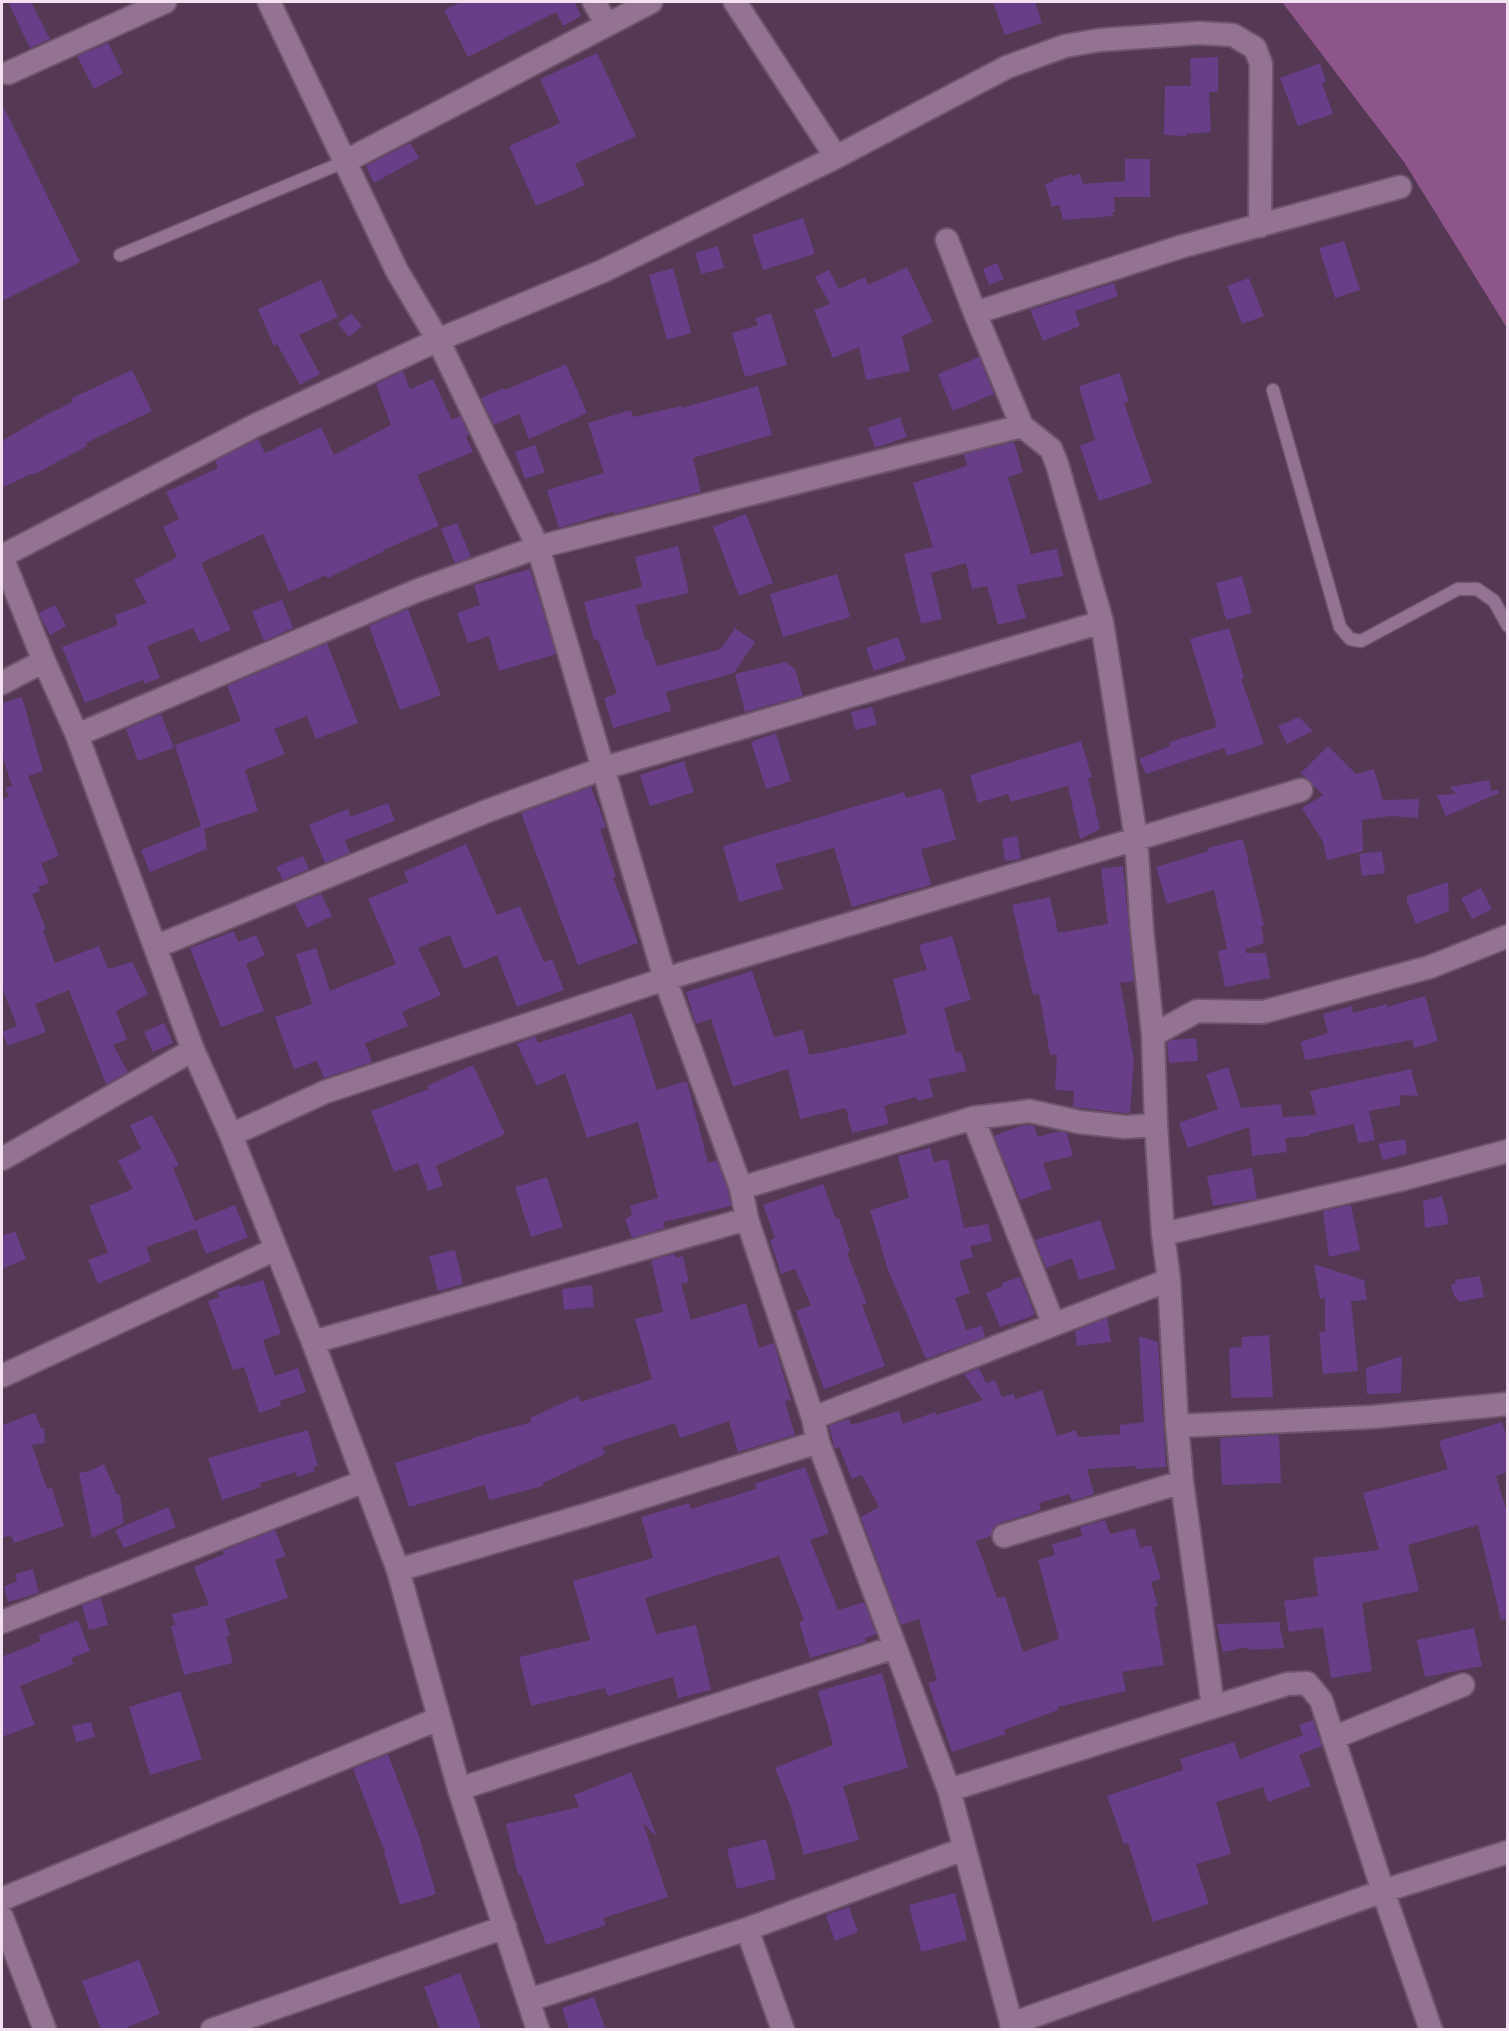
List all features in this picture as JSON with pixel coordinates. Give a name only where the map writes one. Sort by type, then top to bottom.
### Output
[{"type":"street","points":[[8,73],[165,2]]},
{"type":"street","points":[[269,2],[344,162],[398,271],[438,340],[538,547],[665,979],[741,1188],[747,1219],[819,1442],[949,1790],[1012,2027],[1383,1891],[1508,1852]]},
{"type":"street","points":[[594,2],[607,25]]},
{"type":"street","points":[[344,162],[651,2]]},
{"type":"street","points":[[735,2],[836,158]]},
{"type":"street","points":[[538,2030],[459,1789],[398,1570],[314,1342],[231,1135],[193,1050],[77,735],[44,662],[2,556],[256,425],[438,340],[603,271],[836,158],[1007,68],[1065,46],[1100,40],[1199,33],[1233,34],[1255,48],[1261,64],[1260,226]]},
{"type":"street","points":[[975,313],[1180,248],[1400,187]]},
{"type":"street","points":[[947,240],[1022,426],[1051,449],[1058,464],[1102,622],[1136,838],[1153,1035],[1156,1125],[1163,1234],[1169,1280],[1177,1426],[1182,1482],[1213,1707]]},
{"type":"street","points":[[77,735],[416,591],[538,547],[1022,426]]},
{"type":"street","points":[[155,947],[487,811],[604,768],[1102,622]]},
{"type":"street","points":[[2,683],[44,662]]},
{"type":"street","points":[[231,1135],[325,1092],[665,979],[1301,790]]},
{"type":"street","points":[[1153,1035],[1197,1011],[1263,1012],[1430,967],[1508,936]]},
{"type":"street","points":[[2,1160],[193,1050]]},
{"type":"street","points":[[741,1188],[973,1118],[1030,1112],[1079,1122],[1125,1127],[1156,1125]]},
{"type":"street","points":[[973,1118],[1053,1323]]},
{"type":"street","points":[[1163,1234],[1403,1179],[1508,1151]]},
{"type":"street","points":[[314,1342],[747,1219]]},
{"type":"street","points":[[2,1376],[276,1250]]},
{"type":"street","points":[[813,1418],[1053,1323],[1169,1280]]},
{"type":"street","points":[[1177,1426],[1372,1417],[1508,1404]]},
{"type":"street","points":[[398,1570],[586,1515],[819,1442]]},
{"type":"street","points":[[2,1622],[365,1481]]},
{"type":"street","points":[[1004,1536],[1182,1482]]},
{"type":"street","points":[[459,1789],[895,1647]]},
{"type":"street","points":[[949,1790],[1287,1684],[1306,1683],[1321,1700],[1431,2030]]},
{"type":"street","points":[[1333,1738],[1463,1684]]},
{"type":"street","points":[[2,1899],[438,1719]]},
{"type":"street","points":[[529,2000],[747,1929],[964,1850]]},
{"type":"street","points":[[2,1917],[45,2030]]},
{"type":"street","points":[[212,2030],[505,1927]]},
{"type":"street","points":[[747,1929],[783,2030]]},
{"type":"lane","points":[[120,255],[344,162]]},
{"type":"lane","points":[[1273,390],[1340,627],[1350,639],[1361,641],[1458,589],[1477,589],[1494,601],[1508,626]]},
{"type":"shaded area","points":[[1282,2],[1507,2],[1507,328],[1404,162]]},
{"type":"building","points":[[8,2],[31,2],[50,39],[30,48]]},
{"type":"building","points":[[461,2],[578,2],[575,3],[581,16],[563,26],[556,12],[468,57],[444,10]]},
{"type":"building","points":[[993,2],[1035,2],[1042,23],[1005,35]]},
{"type":"building","points":[[108,43],[123,73],[94,89],[77,56]]},
{"type":"building","points":[[597,53],[636,136],[575,164],[585,185],[536,206],[509,146],[560,123],[540,79]]},
{"type":"building","points":[[1218,57],[1218,92],[1209,92],[1211,132],[1186,134],[1186,136],[1164,135],[1165,86],[1191,86],[1190,58]]},
{"type":"building","points":[[1320,63],[1326,81],[1322,83],[1333,114],[1298,126],[1280,78]]},
{"type":"building","points":[[2,104],[80,262],[2,301]]},
{"type":"building","points":[[410,143],[419,158],[374,183],[366,166]]},
{"type":"building","points":[[1125,159],[1150,159],[1150,197],[1114,197],[1113,216],[1063,220],[1059,205],[1052,207],[1045,184],[1072,174],[1073,176],[1080,174],[1083,184],[1125,181]]},
{"type":"building","points":[[803,218],[815,254],[763,270],[752,235]]},
{"type":"building","points":[[1344,241],[1360,290],[1335,298],[1319,248]]},
{"type":"building","points":[[718,246],[724,268],[701,274],[695,253]]},
{"type":"building","points":[[997,263],[1004,279],[989,285],[983,269]]},
{"type":"building","points":[[907,267],[933,322],[902,336],[910,371],[866,380],[859,347],[833,358],[814,310],[830,304],[815,277],[829,270],[839,289],[865,277],[868,285]]},
{"type":"building","points":[[673,268],[691,333],[667,340],[649,275]]},
{"type":"building","points":[[1249,278],[1264,316],[1242,324],[1227,286]]},
{"type":"building","points":[[321,280],[338,317],[299,335],[320,374],[300,385],[277,344],[274,346],[258,309]]},
{"type":"building","points":[[1114,283],[1118,296],[1075,311],[1080,326],[1043,341],[1030,310]]},
{"type":"building","points":[[351,313],[362,326],[349,337],[338,323]]},
{"type":"building","points":[[771,313],[787,365],[745,377],[732,333],[758,325],[755,318]]},
{"type":"building","points":[[979,357],[994,394],[953,411],[938,374]]},
{"type":"building","points":[[566,364],[587,413],[529,439],[519,414],[494,425],[481,398]]},
{"type":"building","points":[[132,370],[152,411],[86,443],[87,446],[33,475],[33,473],[2,488],[2,441],[73,402],[72,398]]},
{"type":"building","points":[[403,371],[410,389],[433,379],[452,420],[460,416],[469,435],[466,437],[473,452],[417,475],[439,526],[383,550],[328,578],[326,575],[289,592],[263,534],[201,563],[231,630],[200,643],[193,628],[147,646],[160,678],[145,684],[143,680],[85,703],[62,647],[118,625],[115,615],[147,603],[134,580],[177,557],[163,527],[179,519],[166,492],[218,468],[215,461],[258,439],[265,453],[321,427],[334,455],[391,425],[376,384]]},
{"type":"building","points":[[1120,373],[1129,402],[1124,403],[1152,483],[1099,501],[1080,446],[1095,440],[1079,386]]},
{"type":"building","points":[[758,386],[772,435],[693,458],[701,492],[614,514],[613,512],[559,528],[547,490],[604,473],[588,423],[631,410],[633,417],[681,406],[682,408]]},
{"type":"building","points":[[900,417],[907,437],[875,448],[868,428]]},
{"type":"building","points":[[1014,442],[1023,472],[1008,477],[1031,554],[1057,549],[1063,576],[1016,585],[1026,618],[998,625],[987,586],[972,589],[966,563],[931,573],[942,619],[921,624],[904,554],[933,547],[913,483],[967,466],[964,454]]},
{"type":"building","points":[[535,445],[545,472],[525,479],[515,452]]},
{"type":"building","points":[[746,514],[773,583],[739,596],[713,527]]},
{"type":"building","points":[[457,523],[471,557],[455,563],[441,529]]},
{"type":"building","points":[[678,546],[689,593],[636,605],[645,640],[648,639],[657,666],[721,649],[735,628],[755,642],[734,673],[666,692],[671,711],[613,728],[604,698],[617,694],[598,639],[594,640],[584,602],[642,587],[635,557]]},
{"type":"building","points":[[530,569],[556,654],[499,671],[489,636],[468,643],[457,613],[480,605],[474,585]]},
{"type":"building","points":[[837,574],[850,617],[783,637],[770,594]]},
{"type":"building","points":[[1242,576],[1252,613],[1226,620],[1216,583]]},
{"type":"building","points":[[282,600],[293,628],[264,641],[252,611]]},
{"type":"building","points":[[55,605],[66,626],[50,635],[39,613]]},
{"type":"building","points":[[408,609],[441,695],[400,710],[369,626]]},
{"type":"building","points":[[1229,628],[1244,678],[1241,679],[1264,744],[1227,756],[1224,748],[1146,774],[1139,759],[1170,746],[1169,742],[1217,727],[1190,639]]},
{"type":"building","points":[[898,637],[906,660],[874,671],[866,648]]},
{"type":"building","points":[[327,643],[358,723],[316,739],[307,716],[274,729],[285,754],[245,770],[258,811],[204,829],[207,849],[150,872],[141,850],[201,826],[175,745],[241,721],[227,686]]},
{"type":"building","points":[[785,662],[795,669],[803,696],[745,712],[735,674]]},
{"type":"building","points":[[22,697],[43,771],[28,776],[59,856],[41,863],[49,883],[38,887],[40,891],[32,894],[46,929],[43,931],[55,963],[99,946],[108,969],[132,962],[148,994],[116,1011],[127,1039],[113,1045],[128,1072],[106,1084],[69,990],[35,1004],[46,1032],[8,1046],[2,1032],[17,1026],[2,988],[2,799],[9,797],[5,788],[12,786],[2,755],[2,703]]},
{"type":"building","points":[[872,707],[877,725],[855,730],[851,712]]},
{"type":"building","points":[[161,714],[174,748],[138,761],[126,729]]},
{"type":"building","points":[[1299,717],[1313,731],[1287,744],[1278,726]]},
{"type":"building","points":[[776,733],[791,781],[766,789],[751,742]]},
{"type":"building","points":[[1081,741],[1092,777],[1088,778],[1100,829],[1080,839],[1068,786],[1011,802],[1008,794],[978,803],[970,775]]},
{"type":"building","points":[[1328,746],[1356,774],[1374,769],[1383,800],[1419,799],[1418,818],[1391,816],[1362,820],[1363,851],[1327,860],[1323,842],[1302,808],[1323,795],[1301,773]]},
{"type":"building","points":[[684,761],[694,792],[650,806],[640,775]]},
{"type":"building","points":[[1489,780],[1491,791],[1498,790],[1499,793],[1446,816],[1437,795],[1456,794],[1450,787]]},
{"type":"building","points":[[591,787],[606,827],[600,829],[616,877],[613,877],[638,943],[578,965],[521,813]]},
{"type":"building","points":[[942,788],[956,840],[921,849],[931,885],[852,907],[834,848],[775,864],[783,889],[739,902],[723,846],[904,792],[906,798]]},
{"type":"building","points":[[388,803],[395,821],[345,840],[350,853],[325,863],[309,825],[348,809],[350,817]]},
{"type":"building","points":[[1017,836],[1021,859],[1005,861],[1002,839]]},
{"type":"building","points":[[1243,839],[1264,926],[1261,926],[1264,943],[1245,949],[1246,953],[1266,953],[1270,978],[1225,987],[1218,951],[1227,949],[1214,890],[1167,904],[1156,867],[1209,851],[1208,848]]},
{"type":"building","points":[[466,844],[497,915],[520,906],[544,962],[552,959],[564,990],[517,1007],[497,955],[464,969],[450,935],[418,948],[441,995],[402,1012],[408,1026],[365,1043],[372,1062],[324,1078],[317,1061],[294,1069],[275,1017],[312,1004],[296,954],[316,948],[330,991],[396,964],[368,899],[408,882],[404,872]]},
{"type":"building","points":[[1382,851],[1385,873],[1362,876],[1359,854]]},
{"type":"building","points":[[303,856],[309,869],[283,880],[276,867]]},
{"type":"building","points":[[1123,866],[1134,981],[1120,983],[1134,1060],[1130,1113],[1073,1107],[1074,1091],[1055,1090],[1057,1054],[1050,1055],[1039,994],[1033,995],[1012,905],[1050,897],[1058,933],[1108,924],[1101,869]]},
{"type":"building","points":[[1448,882],[1449,911],[1416,924],[1407,902],[1407,896]]},
{"type":"building","points":[[1481,888],[1492,909],[1472,919],[1461,898]]},
{"type":"building","points":[[321,894],[332,916],[307,928],[295,904]]},
{"type":"building","points":[[234,931],[238,942],[256,935],[265,955],[246,964],[264,1011],[221,1027],[190,948]]},
{"type":"building","points":[[952,936],[971,1000],[944,1008],[956,1053],[961,1052],[967,1071],[929,1079],[933,1097],[918,1101],[916,1097],[884,1106],[889,1124],[852,1133],[846,1108],[800,1119],[788,1069],[733,1087],[711,1019],[696,1024],[686,992],[752,971],[774,1037],[803,1030],[809,1055],[821,1053],[907,1034],[893,979],[927,970],[919,945]]},
{"type":"building","points":[[1425,996],[1438,1041],[1414,1048],[1412,1040],[1305,1060],[1301,1042],[1328,1033],[1323,1014],[1352,1006],[1353,1013],[1387,1004],[1387,1007]]},
{"type":"building","points":[[632,1013],[657,1090],[687,1081],[708,1163],[717,1160],[731,1206],[663,1222],[665,1228],[632,1238],[625,1219],[632,1215],[630,1206],[658,1198],[638,1122],[587,1138],[565,1073],[537,1086],[517,1044],[535,1036],[538,1043]]},
{"type":"building","points":[[164,1023],[173,1043],[153,1052],[144,1032]]},
{"type":"building","points":[[1196,1038],[1198,1061],[1169,1063],[1167,1043],[1171,1040]]},
{"type":"building","points":[[473,1065],[505,1134],[436,1166],[443,1186],[428,1191],[418,1163],[394,1172],[371,1111],[429,1089],[427,1086]]},
{"type":"building","points":[[1228,1067],[1241,1108],[1281,1104],[1283,1117],[1316,1115],[1310,1091],[1411,1069],[1418,1096],[1399,1095],[1401,1105],[1369,1111],[1375,1140],[1358,1143],[1354,1124],[1309,1134],[1309,1136],[1285,1138],[1287,1152],[1252,1156],[1249,1127],[1188,1148],[1179,1123],[1218,1109],[1206,1074]]},
{"type":"building","points":[[152,1115],[179,1165],[173,1168],[195,1221],[235,1205],[248,1237],[206,1254],[196,1229],[146,1247],[151,1261],[98,1284],[88,1260],[108,1253],[89,1206],[133,1189],[118,1161],[141,1149],[130,1125]]},
{"type":"building","points":[[1029,1125],[1034,1126],[1038,1137],[1060,1131],[1067,1133],[1073,1156],[1043,1163],[1052,1189],[1020,1200],[994,1136]]},
{"type":"building","points":[[1405,1139],[1407,1154],[1383,1160],[1378,1144]]},
{"type":"building","points":[[930,1148],[934,1162],[948,1159],[964,1228],[988,1224],[992,1241],[970,1246],[973,1257],[959,1261],[970,1293],[955,1298],[966,1330],[982,1325],[985,1337],[926,1359],[888,1270],[870,1210],[909,1198],[898,1156]]},
{"type":"building","points":[[1252,1168],[1257,1199],[1213,1206],[1207,1176]]},
{"type":"building","points":[[547,1177],[563,1227],[531,1237],[515,1187]]},
{"type":"building","points":[[823,1184],[836,1219],[839,1218],[850,1252],[847,1253],[867,1304],[862,1305],[885,1366],[824,1389],[796,1311],[811,1305],[795,1269],[781,1274],[770,1240],[775,1238],[763,1205]]},
{"type":"building","points":[[1442,1196],[1449,1224],[1425,1228],[1423,1201]]},
{"type":"building","points":[[1351,1205],[1360,1250],[1329,1257],[1323,1211]]},
{"type":"building","points":[[1100,1220],[1116,1269],[1079,1280],[1072,1258],[1046,1268],[1035,1240]]},
{"type":"building","points":[[15,1231],[26,1259],[2,1269],[2,1236]]},
{"type":"building","points":[[455,1250],[463,1284],[438,1291],[429,1256]]},
{"type":"building","points":[[674,1254],[676,1258],[683,1256],[689,1282],[681,1284],[691,1320],[746,1303],[759,1348],[774,1343],[791,1400],[785,1401],[795,1435],[738,1452],[729,1421],[680,1438],[675,1423],[602,1447],[605,1454],[543,1483],[543,1486],[489,1500],[485,1485],[409,1507],[395,1463],[472,1438],[532,1422],[530,1418],[578,1396],[581,1402],[652,1379],[635,1319],[663,1312],[651,1260]]},
{"type":"building","points":[[1314,1264],[1364,1280],[1367,1300],[1351,1301],[1358,1371],[1323,1374],[1319,1332],[1325,1331],[1325,1298],[1320,1299]]},
{"type":"building","points":[[1480,1276],[1484,1297],[1460,1302],[1454,1296],[1451,1285],[1456,1283],[1455,1280]]},
{"type":"building","points":[[1020,1277],[1035,1315],[1000,1327],[986,1293],[1003,1286],[1002,1283]]},
{"type":"building","points":[[263,1280],[281,1334],[263,1340],[275,1376],[298,1368],[306,1392],[280,1401],[281,1406],[259,1413],[244,1367],[233,1370],[208,1301],[219,1297],[217,1292]]},
{"type":"building","points":[[592,1285],[594,1307],[564,1310],[562,1289]]},
{"type":"building","points":[[1107,1318],[1111,1342],[1077,1346],[1075,1331]]},
{"type":"building","points":[[1269,1335],[1273,1397],[1231,1398],[1229,1348],[1242,1347],[1242,1337]]},
{"type":"building","points":[[1139,1336],[1158,1342],[1166,1467],[1087,1469],[1094,1494],[1072,1501],[1069,1494],[1039,1503],[1041,1510],[1000,1523],[994,1527],[991,1536],[976,1541],[997,1598],[1005,1596],[1023,1652],[1059,1639],[1038,1560],[1055,1555],[1052,1544],[1082,1536],[1080,1527],[1105,1520],[1110,1534],[1135,1528],[1140,1548],[1151,1545],[1161,1579],[1151,1582],[1158,1606],[1154,1607],[1164,1665],[1122,1672],[1126,1691],[1057,1707],[1058,1710],[1004,1730],[1006,1734],[952,1752],[928,1683],[937,1680],[919,1619],[901,1625],[861,1517],[879,1507],[862,1475],[852,1479],[839,1447],[835,1449],[829,1426],[849,1419],[851,1425],[899,1411],[903,1424],[935,1412],[936,1415],[983,1400],[964,1374],[979,1368],[986,1383],[995,1380],[1002,1397],[1014,1394],[1015,1399],[1042,1390],[1057,1436],[1076,1430],[1078,1437],[1120,1434],[1120,1425],[1144,1422]]},
{"type":"building","points":[[1402,1356],[1401,1393],[1367,1394],[1366,1368]]},
{"type":"building","points":[[35,1413],[41,1428],[44,1428],[45,1443],[32,1445],[47,1489],[52,1488],[64,1526],[14,1543],[11,1535],[2,1538],[2,1425]]},
{"type":"building","points":[[1502,1422],[1508,1440],[1508,1472],[1496,1476],[1508,1516],[1508,1619],[1501,1620],[1478,1525],[1408,1545],[1419,1591],[1362,1603],[1372,1671],[1331,1678],[1323,1627],[1289,1632],[1284,1601],[1318,1596],[1313,1558],[1379,1550],[1363,1493],[1448,1469],[1439,1441]]},
{"type":"building","points":[[308,1430],[318,1466],[313,1467],[315,1471],[297,1477],[296,1472],[260,1483],[261,1487],[222,1500],[208,1458]]},
{"type":"building","points":[[1279,1435],[1281,1483],[1222,1485],[1220,1438]]},
{"type":"building","points":[[104,1464],[117,1495],[120,1495],[124,1523],[92,1538],[79,1473],[90,1471]]},
{"type":"building","points":[[805,1467],[829,1533],[810,1540],[838,1610],[864,1602],[876,1634],[865,1638],[866,1642],[810,1658],[799,1622],[804,1620],[779,1556],[645,1598],[656,1634],[696,1625],[711,1690],[678,1698],[673,1677],[608,1696],[605,1688],[531,1706],[519,1657],[590,1640],[573,1581],[653,1558],[641,1517],[689,1503],[691,1509],[756,1489],[755,1484]]},
{"type":"building","points":[[168,1507],[176,1527],[124,1548],[115,1530]]},
{"type":"building","points":[[275,1530],[286,1556],[275,1560],[288,1598],[225,1619],[230,1636],[226,1637],[233,1663],[184,1675],[171,1626],[175,1625],[172,1614],[209,1605],[194,1567],[224,1554],[222,1551]]},
{"type":"building","points":[[33,1569],[39,1593],[8,1602],[4,1586],[17,1582],[15,1574]]},
{"type":"building","points":[[101,1598],[108,1625],[89,1630],[82,1605]]},
{"type":"building","points":[[78,1620],[90,1651],[71,1658],[74,1664],[20,1686],[35,1725],[2,1737],[2,1657],[41,1641],[38,1636]]},
{"type":"building","points":[[1279,1622],[1284,1648],[1249,1650],[1249,1647],[1223,1652],[1217,1624]]},
{"type":"building","points":[[1474,1628],[1482,1666],[1425,1677],[1417,1640]]},
{"type":"building","points":[[882,1673],[908,1768],[843,1786],[859,1840],[804,1855],[790,1805],[775,1768],[833,1745],[818,1691]]},
{"type":"building","points":[[180,1691],[202,1759],[150,1775],[129,1707]]},
{"type":"building","points":[[1313,1720],[1322,1746],[1299,1755],[1311,1786],[1268,1802],[1263,1787],[1216,1802],[1231,1854],[1196,1864],[1209,1904],[1153,1922],[1128,1843],[1124,1844],[1107,1796],[1183,1770],[1180,1759],[1234,1742],[1240,1759],[1303,1735],[1299,1725]]},
{"type":"building","points":[[91,1722],[95,1737],[76,1742],[72,1726]]},
{"type":"building","points":[[388,1754],[419,1836],[436,1894],[400,1905],[385,1852],[353,1769]]},
{"type":"building","points":[[631,1772],[656,1834],[643,1823],[668,1897],[603,1918],[606,1925],[546,1945],[521,1875],[518,1875],[506,1824],[579,1807],[574,1795]]},
{"type":"building","points":[[766,1839],[776,1879],[737,1889],[727,1849]]},
{"type":"building","points":[[955,1893],[967,1940],[921,1952],[909,1905]]},
{"type":"building","points":[[849,1907],[858,1932],[835,1941],[826,1915]]},
{"type":"building","points":[[139,1960],[160,2014],[120,2030],[101,2030],[82,1981]]},
{"type":"building","points":[[460,1973],[482,2030],[440,2030],[424,1987]]},
{"type":"building","points":[[594,1997],[606,2030],[569,2030],[562,2008]]}]
